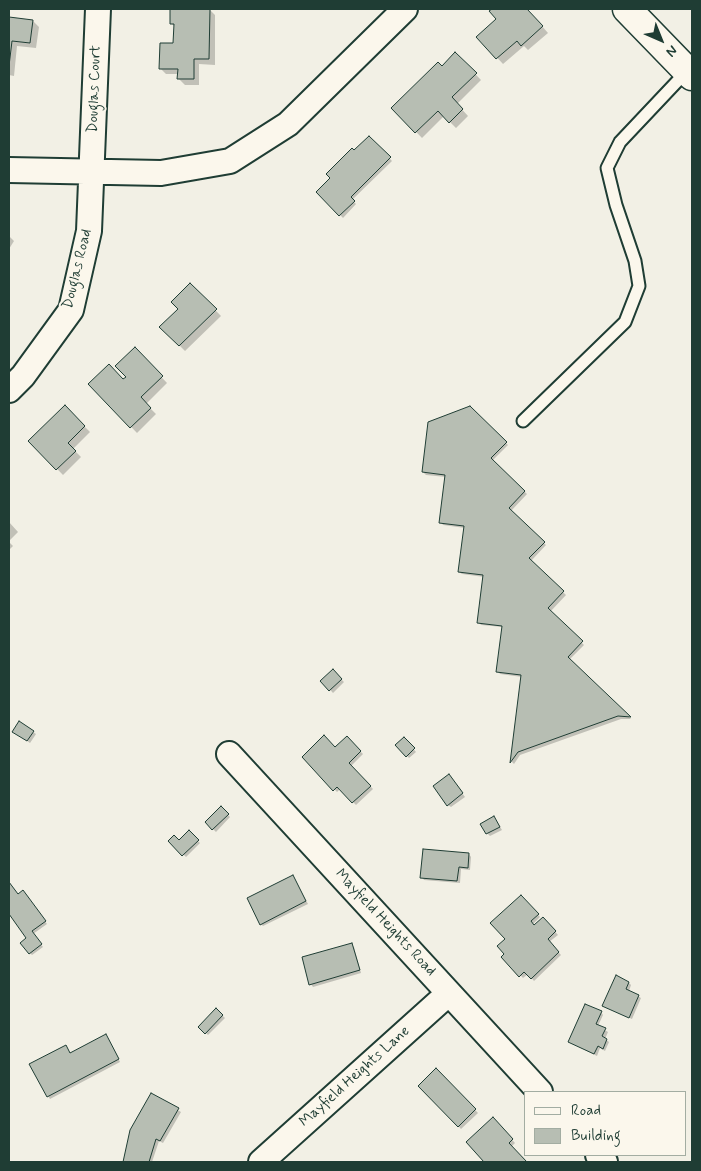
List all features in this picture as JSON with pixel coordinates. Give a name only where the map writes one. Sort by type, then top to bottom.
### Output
[{"type":"street","name":"Douglas Court","points":[[92,170],[98,9]]},
{"type":"street","points":[[9,170],[92,170],[160,173],[230,161],[288,124],[405,9]]},
{"type":"street","points":[[627,9],[689,73]]},
{"type":"street","name":"Douglas Road","points":[[9,390],[23,376],[71,310],[89,231],[92,170]]},
{"type":"street","name":"Mayfield Heights Road","points":[[229,754],[539,1091]]},
{"type":"street","name":"Mayfield Heights Lane","points":[[261,1162],[448,993]]},
{"type":"lane","points":[[523,421],[625,322],[639,286],[635,261],[616,204],[608,168],[620,142],[689,73]]},
{"type":"building","points":[[170,9],[210,9],[209,59],[194,59],[194,79],[177,79],[178,69],[159,69],[160,43],[173,43],[174,24],[170,24]]},
{"type":"building","points":[[492,9],[527,9],[543,26],[521,46],[517,41],[496,59],[476,37],[496,19],[489,11]]},
{"type":"building","points":[[9,17],[33,20],[30,43],[12,41],[9,66]]},
{"type":"building","points":[[455,52],[477,73],[452,97],[463,109],[449,123],[438,111],[415,133],[391,108],[438,62],[442,66]]},
{"type":"building","points":[[369,136],[391,157],[351,197],[355,201],[339,216],[316,192],[330,178],[326,174],[352,148],[354,150]]},
{"type":"building","points":[[190,283],[217,309],[179,346],[159,327],[178,309],[171,302]]},
{"type":"building","points":[[135,347],[163,376],[141,397],[151,408],[130,428],[88,384],[109,364],[123,379],[126,377],[115,366]]},
{"type":"building","points":[[65,405],[85,426],[68,443],[76,451],[56,470],[28,441]]},
{"type":"building","points":[[470,406],[507,442],[491,458],[525,491],[509,508],[545,542],[529,558],[564,591],[548,608],[583,641],[568,657],[631,717],[618,716],[518,752],[510,763],[521,675],[496,672],[502,626],[477,623],[483,575],[458,572],[464,526],[439,523],[445,475],[422,472],[428,422]]},
{"type":"building","points":[[333,669],[342,679],[329,691],[320,681]]},
{"type":"building","points":[[19,721],[34,731],[27,741],[12,732]]},
{"type":"building","points":[[324,735],[335,747],[347,736],[361,751],[349,763],[371,786],[352,803],[337,787],[333,791],[302,757]]},
{"type":"building","points":[[404,737],[415,748],[406,757],[395,745]]},
{"type":"building","points":[[449,774],[463,793],[447,806],[433,786]]},
{"type":"building","points":[[221,806],[229,814],[212,830],[205,822]]},
{"type":"building","points":[[494,816],[500,827],[486,834],[480,824]]},
{"type":"building","points":[[189,830],[199,840],[182,856],[168,841],[174,835],[179,840]]},
{"type":"building","points":[[423,849],[469,853],[468,868],[459,867],[457,881],[420,878]]},
{"type":"building","points":[[293,875],[306,901],[260,925],[247,898]]},
{"type":"building","points":[[9,882],[18,894],[23,890],[46,921],[32,931],[42,944],[29,954],[20,943],[26,938],[9,914]]},
{"type":"building","points":[[521,895],[539,914],[531,921],[534,925],[543,917],[556,931],[548,939],[559,952],[531,979],[524,972],[519,977],[501,957],[504,954],[497,946],[505,939],[490,923]]},
{"type":"building","points":[[352,943],[360,970],[309,985],[302,957]]},
{"type":"building","points":[[616,975],[629,982],[626,989],[639,995],[629,1018],[602,1006]]},
{"type":"building","points":[[585,1004],[602,1011],[596,1024],[606,1028],[602,1036],[607,1039],[603,1049],[598,1046],[594,1054],[568,1042]]},
{"type":"building","points":[[216,1008],[223,1015],[205,1034],[198,1027]]},
{"type":"building","points":[[106,1034],[119,1059],[47,1097],[29,1064],[66,1045],[70,1053]]},
{"type":"building","points":[[436,1068],[476,1109],[458,1127],[418,1086]]},
{"type":"building","points":[[151,1093],[179,1108],[160,1141],[156,1139],[149,1162],[123,1162],[130,1130]]},
{"type":"building","points":[[493,1117],[513,1139],[509,1143],[527,1162],[484,1162],[466,1142]]}]
